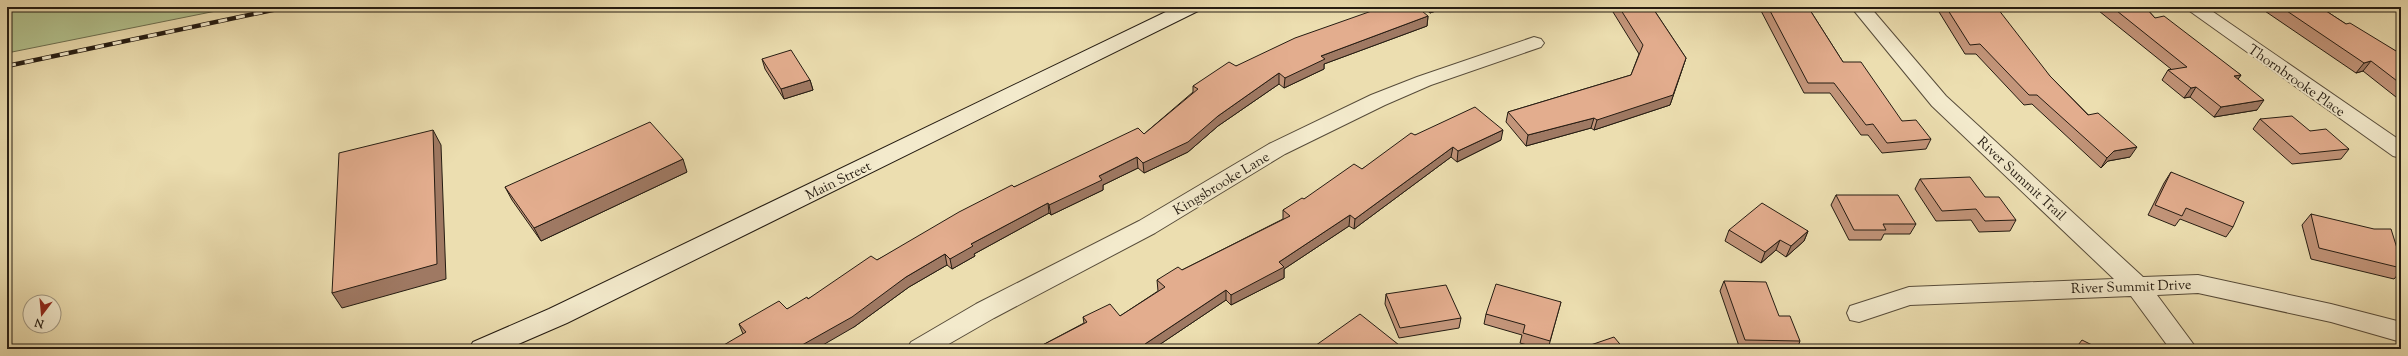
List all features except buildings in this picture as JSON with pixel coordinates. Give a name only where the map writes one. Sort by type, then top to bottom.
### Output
[{"type":"street","name":"Main Street","points":[[482,349],[565,313],[1191,7]]},
{"type":"street","name":"River Summit Trail","points":[[1860,7],[1939,101],[2136,284],[2184,349]]},
{"type":"street","name":"Thornbrooke Place","points":[[2193,7],[2401,151]]},
{"type":"street","name":"Kingsbrooke Lane","points":[[920,349],[999,303],[1147,227],[1277,149],[1398,92],[1534,43]]},
{"type":"street","name":"River Summit Drive","points":[[1859,313],[1909,296],[2136,284],[2198,284],[2331,313],[2401,332]]},
{"type":"green space","points":[[7,7],[236,7],[7,53]]},
{"type":"railway","points":[[7,66],[287,7]]}]
